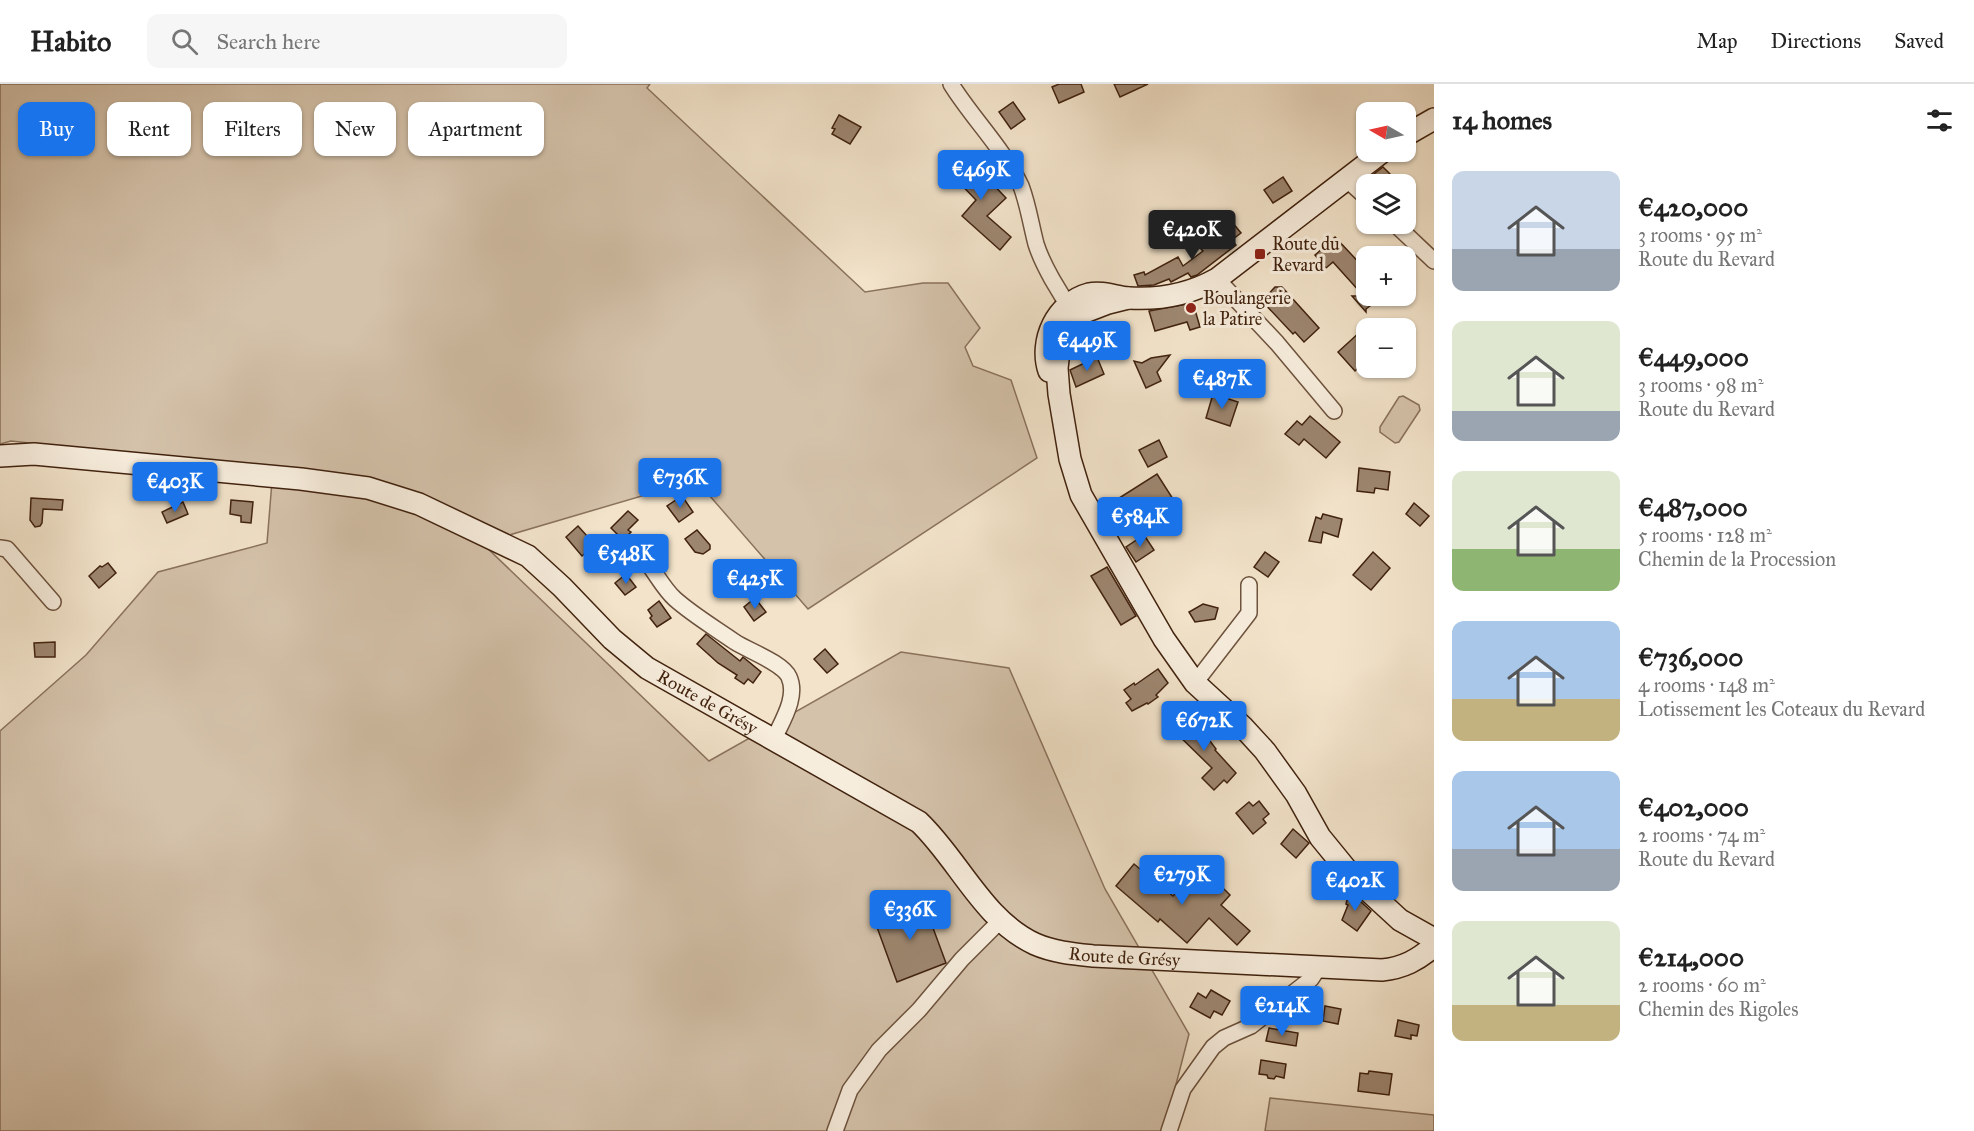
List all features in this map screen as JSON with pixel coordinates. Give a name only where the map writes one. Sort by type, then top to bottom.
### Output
[{"type":"main road","points":[[1416,129],[1434,119]]},
{"type":"main road","points":[[1370,162],[1217,279],[1200,288],[1182,295],[1163,297],[1128,298],[1090,294],[1072,311],[1054,322],[1045,350],[1046,362],[1059,394],[1070,459],[1081,495],[1164,639],[1195,684],[1243,727],[1265,751],[1296,794],[1320,837],[1351,875],[1391,913],[1431,935]]},
{"type":"main road","name":"Route de Grésy","points":[[0,456],[34,454],[301,479],[368,488],[419,504],[528,556],[562,587],[612,639],[647,668],[919,822],[935,837],[982,900],[1001,920],[1016,933],[1037,945],[1073,954],[1382,970],[1397,969],[1431,935]]},
{"type":"street","points":[[951,84],[959,98],[989,134],[1021,186],[1037,247],[1072,311]]},
{"type":"street","points":[[1347,180],[1356,188]]},
{"type":"street","points":[[1406,234],[1434,261]]},
{"type":"street","points":[[1217,279],[1277,343],[1334,411]]},
{"type":"street","points":[[0,548],[7,549],[54,602]]},
{"type":"street","points":[[652,570],[673,598],[737,643],[779,667],[789,676],[791,688],[787,713],[774,739]]},
{"type":"street","points":[[1195,684],[1249,613],[1249,585]]},
{"type":"street","points":[[835,1131],[850,1090],[879,1050],[1001,920]]},
{"type":"street","points":[[1168,1131],[1183,1089],[1213,1047],[1224,1038],[1251,1026],[1311,979],[1319,967]]},
{"type":"shaded area","points":[[0,84],[650,84],[647,88],[865,292],[923,283],[948,283],[980,328],[965,347],[973,366],[1011,380],[1037,458],[808,609],[696,480],[482,543],[709,761],[901,652],[1009,668],[1105,889],[1189,1034],[1164,1131],[0,1131],[0,731],[86,655],[158,572],[267,543],[273,469],[11,441],[0,444]]},
{"type":"shaded area","points":[[1403,396],[1419,405],[1420,410],[1399,442],[1395,443],[1380,432],[1380,427],[1399,397]]},
{"type":"shaded area","points":[[1270,1098],[1434,1115],[1434,1131],[1265,1131]]},
{"type":"building","points":[[1059,84],[1081,84],[1084,92],[1059,103],[1052,87]]},
{"type":"building","points":[[1114,84],[1148,84],[1120,97]]},
{"type":"building","points":[[1013,102],[1025,119],[1011,129],[999,112]]},
{"type":"building","points":[[839,115],[861,127],[850,144],[832,134],[835,129],[832,128]]},
{"type":"building","points":[[966,156],[1006,198],[987,216],[1011,237],[1000,250],[962,216],[976,200],[949,172]]},
{"type":"building","points":[[1383,167],[1390,174],[1374,174]]},
{"type":"building","points":[[1283,177],[1292,191],[1273,203],[1264,190]]},
{"type":"building","points":[[1232,222],[1241,233],[1232,240],[1236,245],[1197,275],[1191,277],[1188,273],[1171,282],[1169,279],[1154,285],[1138,286],[1134,275],[1144,272],[1145,275],[1178,257],[1183,266],[1203,251],[1199,247],[1206,241],[1210,245],[1227,233],[1229,236],[1224,228]]},
{"type":"building","points":[[1335,237],[1356,259],[1356,288],[1333,262],[1326,268],[1315,255]]},
{"type":"building","points":[[1275,287],[1282,287],[1319,328],[1304,342],[1295,332],[1293,334],[1262,301]]},
{"type":"building","points":[[1193,303],[1200,327],[1190,330],[1187,322],[1155,331],[1149,311]]},
{"type":"building","points":[[1356,336],[1355,371],[1338,352]]},
{"type":"building","points":[[1170,355],[1157,372],[1161,381],[1146,388],[1134,361],[1142,363],[1151,358]]},
{"type":"building","points":[[1097,357],[1104,374],[1076,387],[1070,370]]},
{"type":"building","points":[[1213,394],[1238,402],[1230,426],[1206,418]]},
{"type":"building","points":[[1310,416],[1340,442],[1326,458],[1304,439],[1299,445],[1285,434],[1297,421],[1302,425]]},
{"type":"building","points":[[1159,440],[1167,457],[1148,467],[1139,450]]},
{"type":"building","points":[[1359,468],[1390,472],[1388,490],[1375,488],[1374,493],[1357,491]]},
{"type":"building","points":[[1157,474],[1173,499],[1148,515],[1143,506],[1127,516],[1116,500]]},
{"type":"building","points":[[682,496],[693,512],[679,522],[667,506]]},
{"type":"building","points":[[31,498],[63,500],[62,510],[43,509],[42,523],[35,527],[30,520]]},
{"type":"building","points":[[231,500],[253,502],[251,523],[241,522],[241,516],[230,514]]},
{"type":"building","points":[[183,502],[188,514],[167,523],[162,512]]},
{"type":"building","points":[[1414,503],[1429,516],[1420,526],[1406,514]]},
{"type":"building","points":[[628,511],[638,520],[628,530],[631,532],[623,540],[611,528]]},
{"type":"building","points":[[1323,514],[1342,519],[1338,537],[1323,532],[1321,543],[1309,541],[1316,517],[1321,519]]},
{"type":"building","points":[[578,526],[595,545],[582,556],[566,537]]},
{"type":"building","points":[[697,530],[710,545],[710,549],[703,554],[695,552],[685,539]]},
{"type":"building","points":[[1144,535],[1154,550],[1136,562],[1126,547]]},
{"type":"building","points":[[1265,552],[1279,562],[1268,577],[1254,567]]},
{"type":"building","points":[[1373,552],[1390,568],[1371,590],[1353,575]]},
{"type":"building","points":[[723,561],[737,571],[729,584],[714,574]]},
{"type":"building","points":[[108,563],[116,573],[99,588],[89,576],[100,566]]},
{"type":"building","points":[[1107,567],[1136,616],[1121,625],[1091,576]]},
{"type":"building","points":[[626,574],[636,587],[625,595],[615,583]]},
{"type":"building","points":[[755,598],[766,612],[754,621],[744,607]]},
{"type":"building","points":[[659,601],[671,618],[657,627],[650,618],[652,616],[648,610]]},
{"type":"building","points":[[1203,604],[1218,608],[1215,619],[1195,622],[1189,612]]},
{"type":"building","points":[[706,634],[740,661],[743,657],[761,672],[753,683],[748,679],[744,684],[735,678],[737,675],[718,663],[697,644]]},
{"type":"building","points":[[55,642],[55,657],[35,657],[34,643]]},
{"type":"building","points":[[825,649],[838,664],[827,673],[814,659]]},
{"type":"building","points":[[1158,669],[1168,683],[1156,695],[1158,697],[1132,711],[1126,703],[1131,699],[1124,690]]},
{"type":"building","points":[[1179,713],[1210,741],[1236,773],[1227,783],[1224,780],[1214,790],[1202,778],[1212,768],[1170,727],[1172,725],[1170,723]]},
{"type":"building","points":[[1259,801],[1269,814],[1263,819],[1266,823],[1253,834],[1236,813],[1249,802],[1253,806]]},
{"type":"building","points":[[1293,829],[1309,843],[1296,858],[1281,844]]},
{"type":"building","points":[[1134,864],[1173,896],[1181,887],[1188,893],[1198,881],[1209,890],[1217,882],[1230,895],[1221,905],[1250,931],[1237,945],[1209,918],[1187,943],[1160,919],[1158,922],[1116,886]]},
{"type":"building","points":[[1349,891],[1371,911],[1357,931],[1342,920],[1348,905],[1346,904]]},
{"type":"building","points":[[923,901],[946,963],[897,982],[874,919]]},
{"type":"building","points":[[1211,990],[1230,1001],[1222,1015],[1214,1011],[1210,1018],[1190,1007],[1198,993],[1206,998]]},
{"type":"building","points":[[1325,1006],[1341,1009],[1338,1024],[1323,1021]]},
{"type":"building","points":[[1398,1020],[1419,1025],[1417,1036],[1411,1035],[1411,1039],[1395,1036]]},
{"type":"building","points":[[1269,1028],[1298,1033],[1296,1046],[1266,1041]]},
{"type":"building","points":[[1261,1060],[1286,1064],[1284,1078],[1276,1076],[1274,1079],[1259,1074]]},
{"type":"building","points":[[1369,1071],[1392,1074],[1389,1095],[1358,1091],[1360,1073],[1368,1074]]},
{"type":"place","name":"Route du Revard","points":[[1260,254]]},
{"type":"place","name":"Boulangerie la Patire","points":[[1191,308]]}]
